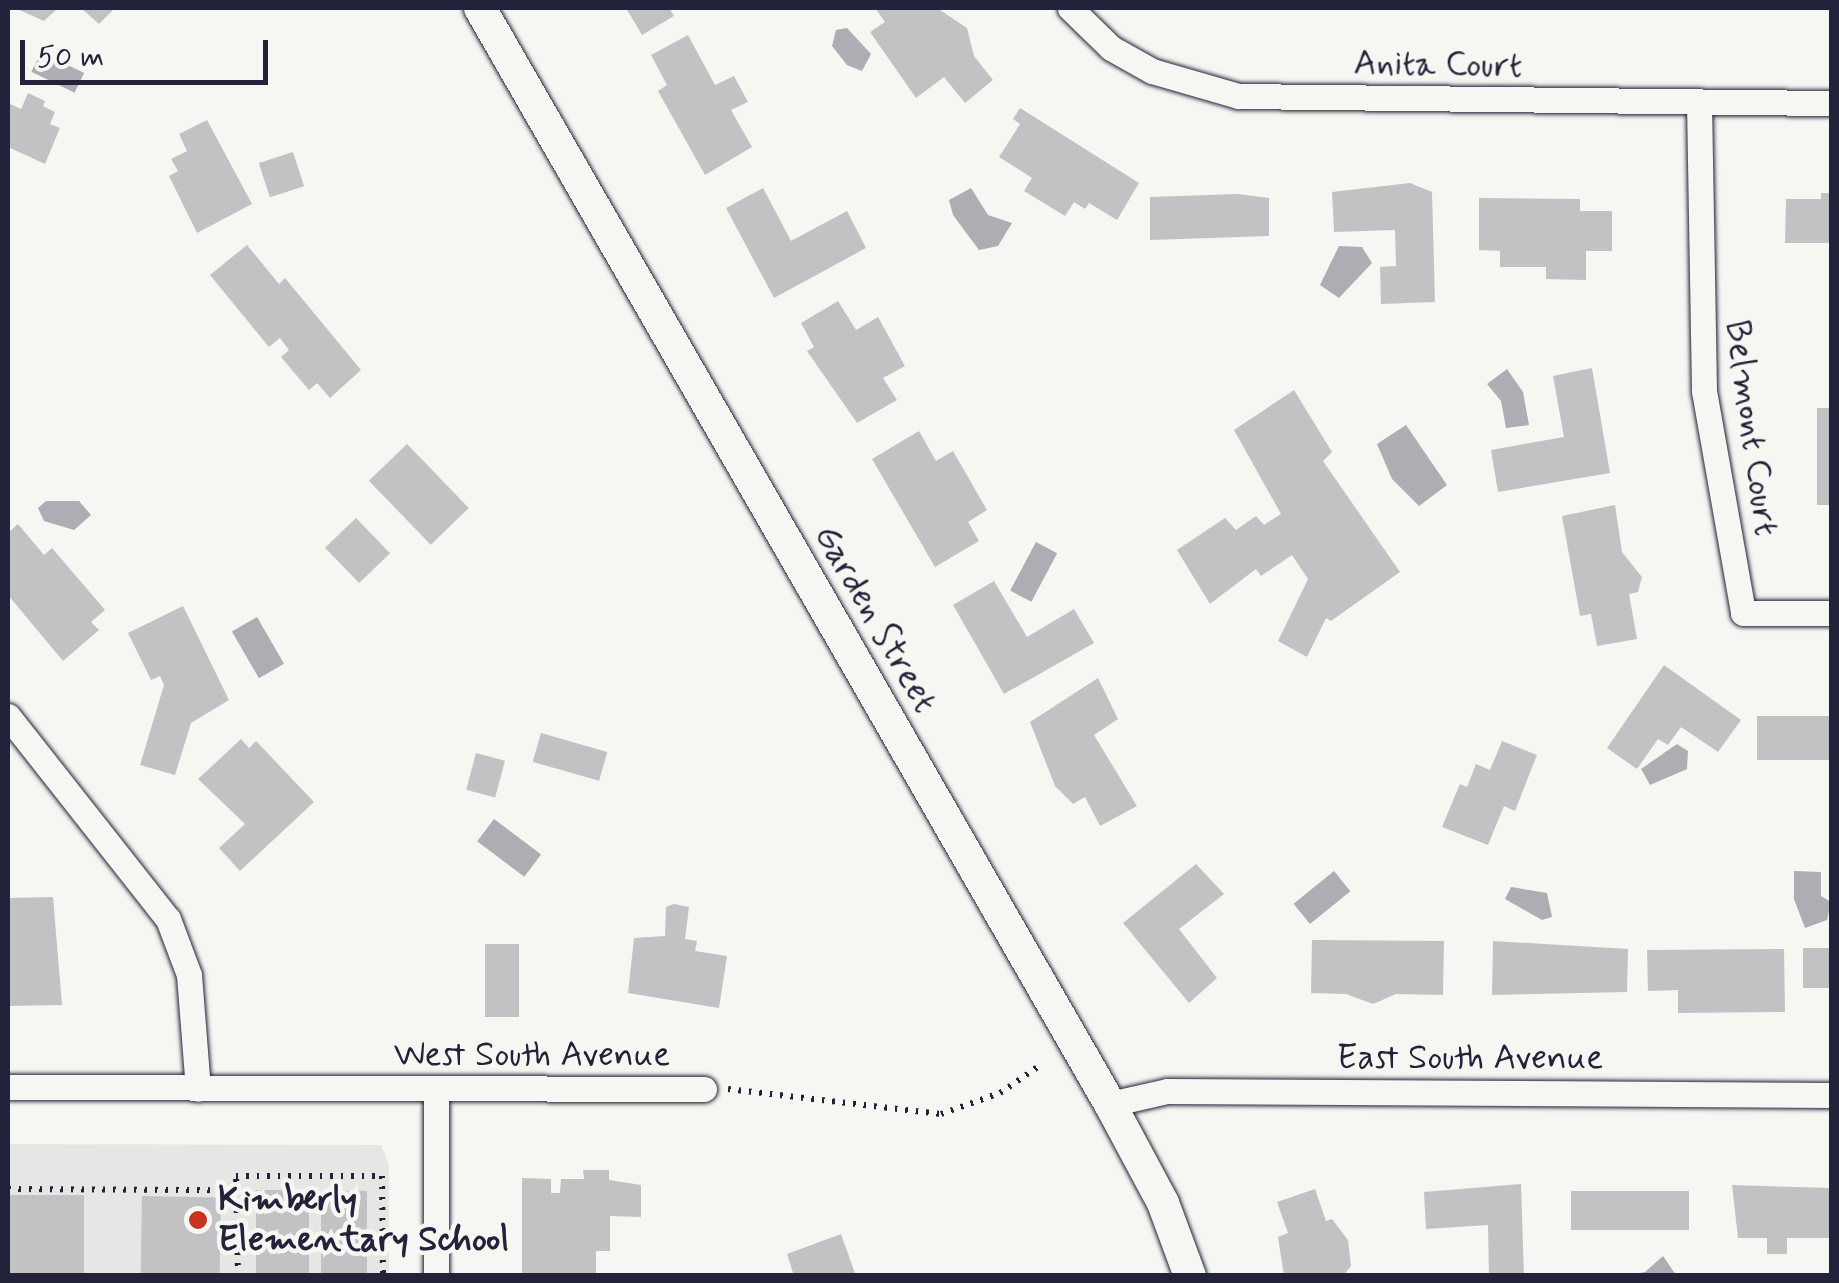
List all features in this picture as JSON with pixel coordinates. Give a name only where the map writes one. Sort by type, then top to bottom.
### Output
[{"type":"street","name":"Garden Street","points":[[480,8],[1110,1104],[1163,1203],[1190,1276]]},
{"type":"street","name":"Anita Court","points":[[1070,8],[1111,48],[1152,71],[1238,96],[1832,103]]},
{"type":"street","name":"Belmont Court","points":[[1699,103],[1704,391],[1743,613],[1832,613]]},
{"type":"street","points":[[8,716],[168,919],[189,975],[198,1089]]},
{"type":"street","name":"West South Avenue","points":[[8,1088],[436,1092],[704,1089]]},
{"type":"street","points":[[436,1092],[436,1276]]},
{"type":"street","name":"East South Avenue","points":[[1110,1104],[1166,1092],[1832,1095]]},
{"type":"path","name":"West South Avenue","points":[[704,1089],[940,1114],[1000,1093],[1042,1064]]},
{"type":"path","points":[[238,1276],[236,1176],[382,1176],[383,1276]]},
{"type":"path","points":[[8,1189],[236,1190]]},
{"type":"shaded area","points":[[847,28],[871,54],[862,71],[847,65],[832,46],[836,30]]},
{"type":"shaded area","points":[[41,52],[84,73],[74,93],[31,72]]},
{"type":"shaded area","points":[[971,188],[988,215],[1012,223],[998,246],[979,250],[953,215],[949,200]]},
{"type":"shaded area","points":[[1339,246],[1362,247],[1372,263],[1339,298],[1320,285]]},
{"type":"shaded area","points":[[1507,369],[1523,392],[1529,425],[1506,428],[1501,401],[1487,384]]},
{"type":"shaded area","points":[[1406,425],[1447,485],[1419,506],[1392,479],[1377,444]]},
{"type":"shaded area","points":[[46,501],[79,501],[91,515],[74,530],[44,521],[38,508]]},
{"type":"shaded area","points":[[1036,542],[1057,553],[1031,602],[1010,591]]},
{"type":"shaded area","points":[[257,617],[284,664],[259,678],[232,632]]},
{"type":"shaded area","points":[[1677,744],[1688,751],[1687,769],[1650,785],[1641,769]]},
{"type":"shaded area","points":[[494,819],[541,855],[524,877],[477,841]]},
{"type":"shaded area","points":[[1334,871],[1350,891],[1310,924],[1294,904]]},
{"type":"shaded area","points":[[1794,871],[1821,872],[1821,896],[1831,902],[1827,920],[1805,928],[1794,899]]},
{"type":"shaded area","points":[[1511,887],[1547,893],[1552,917],[1542,920],[1505,899]]},
{"type":"shaded area","name":"Kimberly Elementary School","points":[[8,1144],[381,1145],[389,1165],[389,1275],[8,1276]]},
{"type":"shaded area","points":[[1663,1256],[1676,1275],[1628,1275],[1645,1272]]},
{"type":"building","points":[[15,8],[58,8],[44,21]]},
{"type":"building","points":[[81,8],[115,8],[99,24]]},
{"type":"building","points":[[626,8],[669,8],[674,16],[642,35]]},
{"type":"building","points":[[875,8],[937,8],[967,28],[974,56],[993,80],[965,103],[944,77],[916,98],[870,32],[885,22]]},
{"type":"building","points":[[688,35],[715,85],[734,76],[748,102],[731,110],[752,147],[705,175],[658,91],[667,85],[651,55]]},
{"type":"building","points":[[28,93],[45,101],[43,106],[55,112],[50,124],[60,128],[45,164],[8,147],[8,103],[21,109]]},
{"type":"building","points":[[1020,108],[1139,183],[1117,220],[1089,203],[1085,209],[1074,202],[1065,216],[1024,191],[1032,178],[999,157],[1020,124],[1013,119]]},
{"type":"building","points":[[207,120],[252,204],[197,233],[169,176],[178,171],[171,159],[187,151],[179,134]]},
{"type":"building","points":[[293,152],[304,186],[270,197],[259,163]]},
{"type":"building","points":[[1410,183],[1432,192],[1435,302],[1381,304],[1380,267],[1396,266],[1395,230],[1334,232],[1332,192]]},
{"type":"building","points":[[763,188],[791,241],[847,211],[866,248],[774,298],[726,208]]},
{"type":"building","points":[[1821,193],[1832,193],[1832,243],[1785,243],[1786,199],[1821,199]]},
{"type":"building","points":[[1238,194],[1269,198],[1269,236],[1150,240],[1150,197]]},
{"type":"building","points":[[1479,198],[1580,199],[1580,211],[1612,211],[1612,251],[1586,251],[1586,280],[1546,279],[1546,267],[1500,267],[1500,251],[1479,250]]},
{"type":"building","points":[[247,245],[279,284],[285,278],[361,370],[330,398],[317,383],[309,390],[281,357],[289,350],[280,338],[269,347],[210,275]]},
{"type":"building","points":[[838,301],[856,330],[878,317],[905,366],[883,378],[897,400],[857,423],[807,351],[814,347],[801,323]]},
{"type":"building","points":[[1592,368],[1610,473],[1498,492],[1491,450],[1564,437],[1553,376]]},
{"type":"building","points":[[1294,390],[1332,452],[1323,461],[1400,572],[1331,621],[1326,618],[1307,657],[1278,641],[1308,579],[1292,555],[1261,576],[1256,569],[1210,604],[1177,550],[1225,518],[1236,530],[1256,516],[1264,525],[1281,514],[1234,430]]},
{"type":"building","points":[[1817,408],[1832,408],[1832,505],[1817,505]]},
{"type":"building","points":[[919,431],[936,461],[953,451],[987,510],[968,522],[979,541],[935,567],[872,459]]},
{"type":"building","points":[[407,444],[469,508],[431,545],[369,481]]},
{"type":"building","points":[[1615,505],[1622,552],[1642,577],[1638,592],[1629,594],[1637,639],[1597,646],[1591,614],[1580,616],[1562,516]]},
{"type":"building","points":[[356,518],[390,553],[359,583],[325,548]]},
{"type":"building","points":[[18,524],[44,555],[52,548],[105,610],[91,622],[99,630],[63,661],[8,595],[8,533]]},
{"type":"building","points":[[994,581],[1027,637],[1074,609],[1094,643],[1004,694],[953,605]]},
{"type":"building","points":[[183,606],[229,700],[191,723],[175,775],[140,765],[164,685],[160,676],[151,680],[128,633]]},
{"type":"building","points":[[1664,665],[1741,720],[1718,752],[1681,727],[1668,745],[1658,739],[1637,769],[1607,748]]},
{"type":"building","points":[[1098,678],[1118,719],[1094,735],[1137,806],[1100,826],[1085,797],[1073,804],[1055,786],[1030,722]]},
{"type":"building","points":[[1757,716],[1832,716],[1832,760],[1757,760]]},
{"type":"building","points":[[541,733],[607,752],[599,781],[533,762]]},
{"type":"building","points":[[241,739],[249,748],[256,741],[314,802],[240,871],[219,848],[245,824],[198,779]]},
{"type":"building","points":[[1502,741],[1537,755],[1515,811],[1504,806],[1488,845],[1442,827],[1460,784],[1467,787],[1476,764],[1490,770]]},
{"type":"building","points":[[476,753],[505,761],[495,797],[466,790]]},
{"type":"building","points":[[1196,864],[1224,894],[1179,929],[1217,978],[1189,1003],[1123,923]]},
{"type":"building","points":[[53,897],[62,1005],[8,1006],[8,898]]},
{"type":"building","points":[[666,907],[689,907],[685,939],[697,941],[695,951],[727,956],[719,1008],[628,993],[634,938],[665,936]]},
{"type":"building","points":[[1312,940],[1444,941],[1443,995],[1396,994],[1373,1004],[1346,994],[1311,993]]},
{"type":"building","points":[[1493,941],[1628,949],[1627,992],[1492,995]]},
{"type":"building","points":[[485,944],[519,944],[519,1017],[485,1017]]},
{"type":"building","points":[[1803,948],[1832,948],[1832,988],[1803,988]]},
{"type":"building","points":[[1784,949],[1785,1012],[1678,1013],[1678,990],[1648,991],[1647,950]]},
{"type":"building","points":[[583,1170],[609,1170],[609,1180],[641,1185],[641,1217],[610,1216],[610,1251],[596,1251],[596,1276],[522,1276],[522,1178],[551,1179],[551,1193],[560,1193],[561,1179],[584,1179]]},
{"type":"building","points":[[1521,1184],[1524,1276],[1489,1276],[1488,1225],[1426,1229],[1424,1192]]},
{"type":"building","points":[[1732,1185],[1832,1188],[1832,1238],[1787,1238],[1787,1254],[1767,1254],[1767,1238],[1738,1238]]},
{"type":"building","points":[[1315,1189],[1326,1221],[1332,1219],[1348,1240],[1351,1266],[1343,1276],[1284,1276],[1278,1237],[1288,1233],[1277,1202]]},
{"type":"building","points":[[256,1190],[309,1190],[309,1276],[256,1276]]},
{"type":"building","points":[[321,1191],[367,1191],[367,1276],[321,1276]]},
{"type":"building","points":[[1571,1191],[1689,1191],[1689,1230],[1571,1230]]},
{"type":"building","points":[[8,1195],[84,1195],[84,1276],[8,1276]]},
{"type":"building","points":[[142,1196],[221,1197],[220,1276],[141,1276]]},
{"type":"building","points":[[841,1234],[856,1276],[794,1276],[787,1254]]},
{"type":"place","name":"Kimberly Elementary School","points":[[198,1220]]}]
